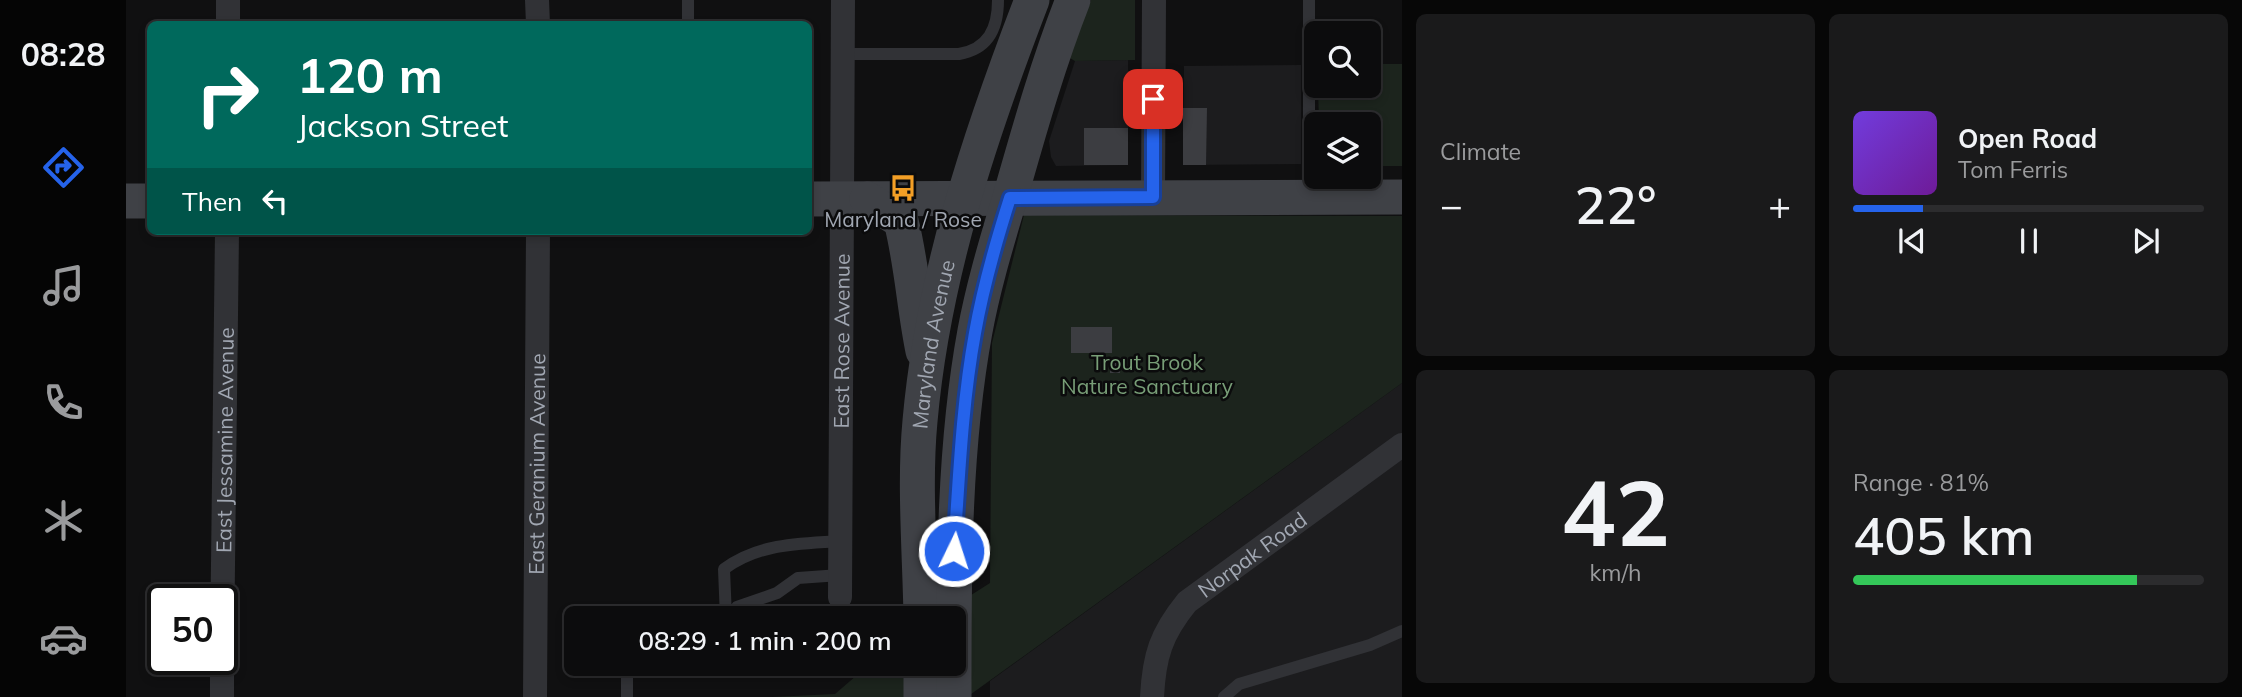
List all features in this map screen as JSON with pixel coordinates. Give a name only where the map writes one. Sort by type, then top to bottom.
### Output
[{"type":"main road","name":"Maryland Avenue","points":[[921,606],[920,424],[927,364],[964,198],[991,112],[1032,0]]},
{"type":"main road","name":"Maryland Avenue","points":[[954,697],[954,551],[967,391],[975,332],[991,260],[1052,58],[1073,0]]},
{"type":"main road","points":[[839,199],[1402,197]]},
{"type":"main road","points":[[839,199],[901,220],[910,255],[913,303],[927,364]]},
{"type":"main road","points":[[126,201],[147,201]]},
{"type":"main road","points":[[921,676],[921,697]]},
{"type":"street","points":[[228,0],[228,21]]},
{"type":"street","points":[[537,0],[538,21]]},
{"type":"street","name":"East Rose Avenue","points":[[840,586],[839,199],[843,0]]},
{"type":"street","points":[[1153,197],[1154,0]]},
{"type":"street","name":"East Jessamine Avenue","points":[[223,584],[227,235]]},
{"type":"street","name":"East Geranium Avenue","points":[[535,697],[538,235]]},
{"type":"street","name":"Norpak Road","points":[[1152,697],[1153,667],[1166,627],[1187,602],[1402,445]]},
{"type":"street","points":[[222,675],[222,697]]},
{"type":"lane","points":[[688,0],[688,21]]},
{"type":"lane","points":[[843,54],[959,54],[977,51],[990,36],[998,12],[998,0]]},
{"type":"lane","points":[[1310,0],[1310,196]]},
{"type":"lane","points":[[727,606],[724,569],[742,555],[773,546],[840,541]]},
{"type":"lane","points":[[740,606],[777,593],[798,578],[840,586]]},
{"type":"lane","points":[[1224,697],[1239,684],[1370,645],[1402,631]]},
{"type":"lane","points":[[627,676],[627,697]]},
{"type":"lane","points":[[535,697],[545,697]]},
{"type":"shaded area","points":[[1128,60],[1128,165],[1056,166],[1051,157],[1049,141],[1075,61]]},
{"type":"shaded area","points":[[1301,65],[1301,164],[1183,165],[1184,66]]},
{"type":"shaded area","points":[[1402,383],[1402,697],[990,697],[990,681]]},
{"type":"green space","points":[[1091,0],[1135,0],[1135,60],[1075,61],[1068,57]]},
{"type":"green space","points":[[1381,64],[1402,64],[1402,166],[1381,166],[1381,112],[1319,112],[1318,98],[1381,98]]},
{"type":"green space","name":"Trout Brook Nature Sanctuary","points":[[1024,215],[1402,216],[1402,383],[967,697],[772,697],[835,694],[856,676],[966,676],[966,606],[954,606],[990,583],[992,343]]},
{"type":"building","points":[[1183,108],[1207,108],[1206,165],[1183,165]]},
{"type":"building","points":[[1084,128],[1128,128],[1128,165],[1084,165]]},
{"type":"building","points":[[1071,327],[1112,327],[1112,353],[1071,353]]},
{"type":"building","points":[[1110,363],[1120,363],[1120,373],[1110,373]]},
{"type":"place","name":"Maryland / Rose","points":[[903,188]]},
{"type":"route","points":[[954,551],[965,405],[975,332],[991,260],[1010,198],[1153,197],[1153,99]]}]
